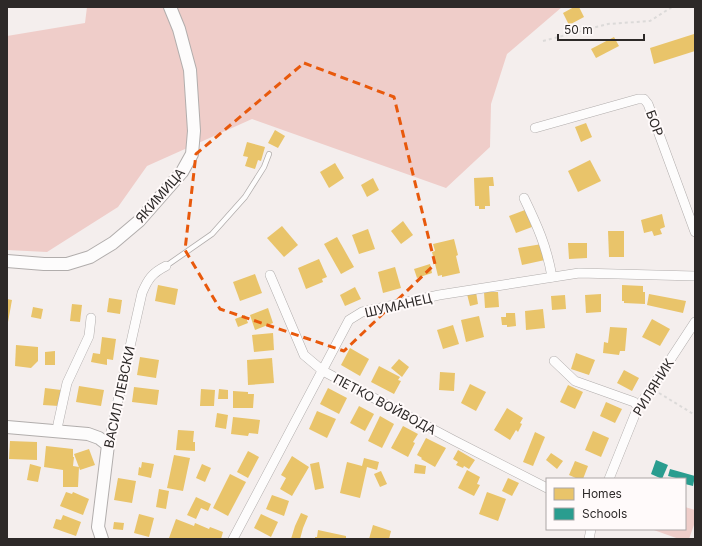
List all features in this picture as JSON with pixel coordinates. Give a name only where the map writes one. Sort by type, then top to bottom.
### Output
[{"type":"street","name":"ЯКИМИЦА","points":[[7,261],[67,264],[90,256],[113,243],[139,221],[182,172],[192,154],[194,131],[190,70],[179,29],[170,7]]},
{"type":"street","name":"БОР","points":[[535,128],[638,99],[644,99],[648,104],[695,232]]},
{"type":"street","points":[[524,198],[544,242],[552,277]]},
{"type":"street","name":"ВАСИЛ ЛЕВСКИ","points":[[102,539],[98,527],[108,445],[142,293],[150,277],[155,272],[166,266]]},
{"type":"street","name":"ШУМАНЕЦ","points":[[233,539],[350,320],[362,312],[439,295],[579,273],[695,276]]},
{"type":"street","name":"ПЕТКО ВОЙВОДА","points":[[270,275],[304,356],[323,371],[546,487]]},
{"type":"street","points":[[57,432],[67,384],[89,336],[91,318]]},
{"type":"street","name":"РИЛЯНИК","points":[[609,478],[638,407],[695,322]]},
{"type":"street","points":[[554,361],[574,381],[634,402],[638,407]]},
{"type":"street","points":[[7,427],[88,434],[99,438],[108,445]]},
{"type":"lane","points":[[166,266],[212,234],[245,197],[264,167],[268,154]]},
{"type":"path","points":[[543,41],[608,24],[650,21],[672,7]]},
{"type":"path","points":[[651,389],[695,415]]},
{"type":"highlighted area","points":[[304,63],[394,97],[435,264],[344,351],[220,309],[185,250],[196,154]]},
{"type":"shaded area","points":[[87,7],[562,7],[507,54],[491,104],[490,147],[446,188],[252,119],[147,166],[118,207],[47,252],[7,250],[7,36],[85,23]]},
{"type":"shaded area","points":[[686,507],[695,510],[695,522],[689,539],[679,539],[654,530],[686,530]]},
{"type":"building: Homes","points":[[574,7],[579,7],[584,17],[569,25],[563,13]]},
{"type":"building: Homes","points":[[694,34],[695,51],[654,64],[650,48]]},
{"type":"building: Homes","points":[[614,37],[619,46],[596,58],[591,49]]},
{"type":"building: Homes","points":[[586,123],[592,137],[581,142],[575,127]]},
{"type":"building: Homes","points":[[275,130],[285,136],[278,148],[268,143]]},
{"type":"building: Homes","points":[[247,142],[265,147],[261,161],[258,160],[255,169],[245,166],[248,157],[243,156]]},
{"type":"building: Homes","points":[[590,160],[601,181],[578,192],[568,171]]},
{"type":"building: Homes","points":[[335,163],[344,178],[329,188],[320,172]]},
{"type":"building: Homes","points":[[493,177],[494,186],[489,186],[490,206],[485,206],[485,209],[479,209],[479,206],[475,206],[474,178]]},
{"type":"building: Homes","points":[[373,178],[379,190],[367,197],[361,185]]},
{"type":"building: Homes","points":[[525,210],[532,227],[516,233],[509,216]]},
{"type":"building: Homes","points":[[662,214],[665,227],[660,229],[662,234],[654,236],[652,231],[644,233],[641,220]]},
{"type":"building: Homes","points":[[403,221],[413,235],[401,244],[391,231]]},
{"type":"building: Homes","points":[[282,226],[298,245],[284,257],[267,238]]},
{"type":"building: Homes","points":[[368,229],[375,249],[359,254],[352,235]]},
{"type":"building: Homes","points":[[608,231],[624,231],[624,257],[609,257]]},
{"type":"building: Homes","points":[[337,237],[354,267],[341,274],[324,244]]},
{"type":"building: Homes","points":[[454,239],[460,273],[442,277],[442,275],[438,276],[432,252],[435,251],[433,244]]},
{"type":"building: Homes","points":[[568,243],[587,243],[587,258],[569,259]]},
{"type":"building: Homes","points":[[542,244],[545,260],[522,265],[518,248]]},
{"type":"building: Homes","points":[[319,259],[327,277],[322,279],[323,282],[306,289],[298,268]]},
{"type":"building: Homes","points":[[430,264],[432,273],[417,278],[414,269]]},
{"type":"building: Homes","points":[[395,267],[401,288],[383,293],[378,272]]},
{"type":"building: Homes","points":[[255,274],[262,293],[240,301],[233,282]]},
{"type":"building: Homes","points":[[158,285],[178,289],[175,305],[155,301]]},
{"type":"building: Homes","points":[[622,285],[643,286],[643,292],[645,292],[645,304],[624,303],[624,301],[622,301]]},
{"type":"building: Homes","points":[[355,287],[361,299],[345,306],[340,295]]},
{"type":"building: Homes","points":[[476,292],[478,304],[470,306],[467,294]]},
{"type":"building: Homes","points":[[484,292],[498,292],[499,307],[485,308]]},
{"type":"building: Homes","points":[[601,294],[601,312],[586,313],[585,295]]},
{"type":"building: Homes","points":[[649,294],[686,301],[683,313],[647,305]]},
{"type":"building: Homes","points":[[565,295],[566,309],[552,310],[551,296]]},
{"type":"building: Homes","points":[[109,298],[122,300],[120,314],[107,312]]},
{"type":"building: Homes","points":[[7,299],[12,300],[8,322],[7,322]]},
{"type":"building: Homes","points":[[72,304],[82,305],[80,322],[70,321]]},
{"type":"building: Homes","points":[[33,307],[43,309],[41,319],[31,317]]},
{"type":"building: Homes","points":[[268,308],[273,323],[255,330],[250,315]]},
{"type":"building: Homes","points":[[543,309],[545,328],[526,330],[525,311]]},
{"type":"building: Homes","points":[[506,313],[515,313],[516,326],[507,327],[507,325],[502,325],[501,317],[506,317]]},
{"type":"building: Homes","points":[[245,315],[248,323],[238,327],[235,319]]},
{"type":"building: Homes","points":[[479,316],[484,337],[466,342],[461,320]]},
{"type":"building: Homes","points":[[652,319],[670,329],[660,346],[642,337]]},
{"type":"building: Homes","points":[[453,325],[459,344],[443,349],[437,330]]},
{"type":"building: Homes","points":[[610,327],[627,328],[625,351],[620,351],[619,355],[603,353],[604,342],[608,343]]},
{"type":"building: Homes","points":[[273,333],[274,350],[254,352],[252,335]]},
{"type":"building: Homes","points":[[102,337],[116,339],[113,360],[107,359],[107,365],[91,362],[93,353],[100,354]]},
{"type":"building: Homes","points":[[16,345],[38,347],[38,361],[31,368],[15,366]]},
{"type":"building: Homes","points":[[350,348],[369,359],[360,376],[341,365]]},
{"type":"building: Homes","points":[[55,351],[55,365],[45,365],[45,352]]},
{"type":"building: Homes","points":[[576,353],[595,360],[589,375],[571,369]]},
{"type":"building: Homes","points":[[140,357],[159,360],[156,378],[137,375]]},
{"type":"building: Homes","points":[[272,358],[274,383],[248,385],[247,360]]},
{"type":"building: Homes","points":[[399,359],[409,367],[402,377],[391,368]]},
{"type":"building: Homes","points":[[379,366],[400,377],[398,380],[401,381],[394,394],[371,382]]},
{"type":"building: Homes","points":[[624,370],[639,378],[632,391],[617,383]]},
{"type":"building: Homes","points":[[440,372],[455,373],[454,391],[439,390]]},
{"type":"building: Homes","points":[[470,384],[486,392],[476,411],[461,403]]},
{"type":"building: Homes","points":[[568,385],[583,392],[575,409],[560,402]]},
{"type":"building: Homes","points":[[79,386],[104,390],[101,406],[76,402]]},
{"type":"building: Homes","points":[[134,387],[159,390],[157,405],[132,402]]},
{"type":"building: Homes","points":[[45,388],[61,390],[59,406],[43,405]]},
{"type":"building: Homes","points":[[328,388],[347,398],[339,414],[320,404]]},
{"type":"building: Homes","points":[[201,389],[215,390],[214,406],[200,406]]},
{"type":"building: Homes","points":[[219,389],[228,390],[228,399],[218,399]]},
{"type":"building: Homes","points":[[233,391],[254,394],[253,408],[233,408]]},
{"type":"building: Homes","points":[[606,402],[622,409],[615,423],[600,416]]},
{"type":"building: Homes","points":[[359,406],[374,414],[365,431],[350,423]]},
{"type":"building: Homes","points":[[507,408],[523,418],[518,432],[516,430],[510,440],[494,430]]},
{"type":"building: Homes","points":[[317,411],[336,419],[327,438],[309,429]]},
{"type":"building: Homes","points":[[217,413],[228,415],[226,429],[215,427]]},
{"type":"building: Homes","points":[[380,416],[394,424],[382,448],[368,441]]},
{"type":"building: Homes","points":[[233,417],[260,420],[258,434],[249,433],[248,436],[231,434]]},
{"type":"building: Homes","points":[[403,426],[418,434],[413,442],[415,443],[408,457],[391,448]]},
{"type":"building: Homes","points":[[178,430],[194,431],[193,442],[195,442],[195,451],[176,450]]},
{"type":"building: Homes","points":[[593,431],[609,438],[601,457],[585,450]]},
{"type":"building: Homes","points":[[535,432],[545,437],[533,466],[523,462]]},
{"type":"building: Homes","points":[[426,438],[446,448],[435,467],[417,455]]},
{"type":"building: Homes","points":[[10,441],[37,442],[37,460],[9,459]]},
{"type":"building: Homes","points":[[46,446],[73,449],[73,466],[79,467],[78,487],[63,487],[63,470],[44,467]]},
{"type":"building: Homes","points":[[89,449],[95,465],[80,470],[74,454]]},
{"type":"building: Homes","points":[[458,450],[475,460],[469,469],[464,466],[463,468],[456,465],[458,462],[453,459]]},
{"type":"building: Homes","points":[[248,451],[259,457],[248,478],[237,472]]},
{"type":"building: Homes","points":[[551,453],[563,461],[557,469],[546,460]]},
{"type":"building: Homes","points":[[174,455],[190,458],[183,491],[167,488]]},
{"type":"building: Homes","points":[[292,456],[309,467],[292,496],[280,489],[286,478],[281,475]]},
{"type":"building: Homes","points":[[364,458],[379,462],[377,470],[367,467],[360,498],[340,493],[347,462],[362,466]]},
{"type":"building: Homes","points":[[575,461],[588,466],[583,478],[576,478],[569,475]]},
{"type":"building: Homes","points":[[142,462],[154,464],[151,478],[138,475],[139,467],[141,468]]},
{"type":"building: Homes","points":[[319,462],[324,488],[315,490],[310,464]]},
{"type":"building: Homes","points":[[30,464],[41,467],[38,482],[27,480]]},
{"type":"building: Homes","points":[[202,464],[211,468],[205,482],[196,478]]},
{"type":"building: Homes","points":[[415,464],[426,466],[425,474],[414,473]]},
{"type":"building: Homes","points":[[467,470],[480,477],[477,484],[480,485],[474,496],[458,488]]},
{"type":"building: Homes","points":[[381,471],[387,484],[380,487],[374,474]]},
{"type":"building: Homes","points":[[230,474],[246,482],[228,516],[213,508]]},
{"type":"building: Homes","points":[[118,478],[136,481],[132,503],[114,500]]},
{"type":"building: Homes","points":[[508,478],[519,483],[512,496],[502,491]]},
{"type":"building: Homes","points":[[159,489],[169,491],[166,509],[156,507]]},
{"type":"building: Homes","points":[[66,492],[72,494],[73,492],[89,499],[83,515],[60,506]]},
{"type":"building: Homes","points":[[487,492],[506,499],[498,521],[479,514]]},
{"type":"building: Homes","points":[[272,495],[289,501],[284,516],[266,509]]},
{"type":"building: Homes","points":[[196,497],[211,504],[208,511],[201,508],[196,519],[187,515]]},
{"type":"building: Homes","points":[[301,513],[308,516],[300,539],[291,539],[295,526]]},
{"type":"building: Homes","points":[[139,514],[154,518],[149,537],[134,533]]},
{"type":"building: Homes","points":[[261,514],[278,522],[271,537],[254,528]]},
{"type":"building: Homes","points":[[63,515],[81,522],[76,536],[53,528],[56,519],[61,520]]},
{"type":"building: Homes","points":[[176,519],[194,526],[195,523],[209,529],[210,527],[223,532],[221,539],[169,538]]},
{"type":"building: Homes","points":[[114,522],[124,523],[123,530],[113,529]]},
{"type":"building: Homes","points":[[373,525],[391,531],[389,539],[369,539]]},
{"type":"building: Homes","points":[[318,530],[346,536],[346,539],[315,539],[315,537],[317,537]]},
{"type":"building: Schools","points":[[656,460],[668,465],[662,478],[651,474]]},
{"type":"building: Schools","points":[[670,469],[695,476],[693,486],[686,484],[686,478],[668,476]]}]
